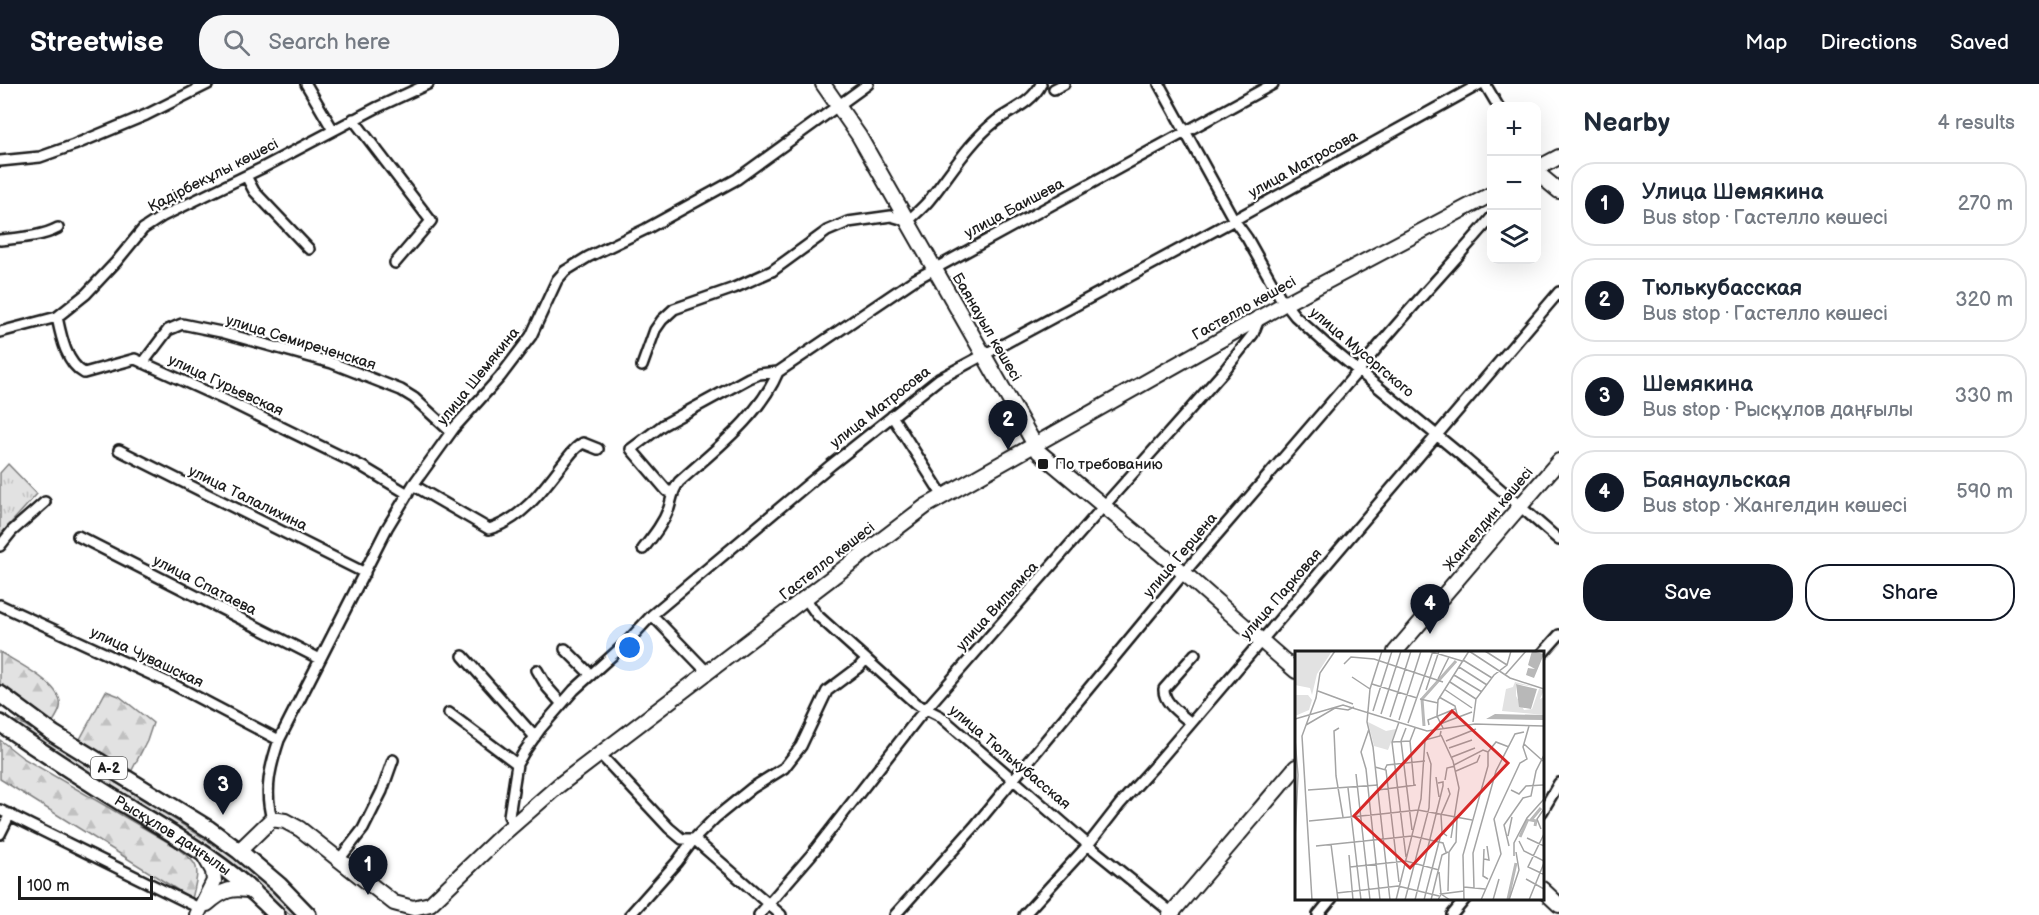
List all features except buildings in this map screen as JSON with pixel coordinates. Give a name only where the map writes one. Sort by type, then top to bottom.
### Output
[{"type":"main road","points":[[0,720],[6,698]]},
{"type":"main road","name":"Рысқұлов даңғылы","points":[[6,698],[88,756],[209,829],[240,851],[279,885],[308,915]]},
{"type":"main road","name":"Рысқұлов даңғылы","points":[[0,720],[51,759],[201,851],[254,891],[277,915]]},
{"type":"street","points":[[0,160],[40,158],[146,115],[208,84]]},
{"type":"street","points":[[306,84],[333,130]]},
{"type":"street","name":"Қадірбекұлы көшесі","points":[[0,332],[57,317],[86,294],[116,262],[133,238],[163,216],[428,84]]},
{"type":"street","name":"Баянауыл көшесі","points":[[823,84],[859,136],[1034,444],[1047,461],[1184,573],[1295,670]]},
{"type":"street","name":"улица Шемякина","points":[[272,819],[268,804],[267,784],[279,740],[387,528],[410,490],[452,432],[500,377],[531,336],[557,280],[566,271],[588,257],[646,229],[737,179],[868,84]]},
{"type":"street","points":[[1054,89],[1064,84]]},
{"type":"street","name":"улица Мусоргского","points":[[1158,84],[1233,220],[1247,238],[1284,304],[1327,345],[1559,540]]},
{"type":"street","name":"улица Баишева","points":[[672,491],[667,492],[631,449],[663,425],[759,374],[778,372],[841,327],[934,268],[1273,84]]},
{"type":"street","name":"улица Матросова","points":[[514,824],[509,816],[517,764],[535,737],[562,704],[652,615],[892,416],[939,380],[1480,84]]},
{"type":"street","points":[[1485,84],[1496,102]]},
{"type":"street","points":[[642,366],[655,330],[674,309],[734,288],[772,271],[827,231],[848,222],[891,216],[908,222],[930,200],[950,170],[994,122],[1039,88]]},
{"type":"street","points":[[353,120],[431,221],[395,264]]},
{"type":"street","points":[[1541,168],[1559,157]]},
{"type":"street","points":[[1541,175],[1559,191]]},
{"type":"street","points":[[246,176],[254,191],[309,249]]},
{"type":"street","name":"Гастелло көшесі","points":[[430,904],[514,824],[599,753],[708,673],[918,512],[1034,444],[1284,304],[1487,196]]},
{"type":"street","name":"улица Герцена","points":[[895,915],[974,827],[1184,573],[1487,222]]},
{"type":"street","points":[[0,240],[23,238],[58,228]]},
{"type":"street","name":"улица Парковая","points":[[1024,915],[1088,845],[1120,804],[1559,292]]},
{"type":"street","name":"улица Гурьевская","points":[[57,317],[69,355],[84,373],[135,359],[234,404],[489,529],[500,526],[522,512],[543,490],[574,447],[583,443],[598,449]]},
{"type":"street","name":"улица Вильямса","points":[[759,915],[811,855],[926,710],[1224,371],[1253,334],[1259,319]]},
{"type":"street","name":"улица Семиреченская","points":[[143,363],[168,330],[182,324],[202,328],[332,363],[401,390],[414,398],[452,432]]},
{"type":"street","name":"улица Баишева","points":[[643,549],[659,528],[669,507],[672,491],[741,423],[771,389],[778,372]]},
{"type":"street","points":[[892,416],[943,496]]},
{"type":"street","name":"улица Талалихина","points":[[119,450],[365,573]]},
{"type":"street","name":"Жангелдин көшесі","points":[[1396,651],[1559,461]]},
{"type":"street","points":[[0,546],[12,531],[45,502]]},
{"type":"street","name":"улица Спатаева","points":[[78,536],[320,659]]},
{"type":"street","name":"улица Тюлькубасская","points":[[805,598],[817,615],[916,704],[940,716],[1171,914]]},
{"type":"street","name":"улица Чувашская","points":[[0,604],[176,686],[279,740]]},
{"type":"street","points":[[652,615],[708,673]]},
{"type":"street","points":[[1544,652],[1559,634]]},
{"type":"street","points":[[565,649],[591,675]]},
{"type":"street","points":[[1191,723],[1170,704],[1164,694],[1164,689],[1195,654]]},
{"type":"street","points":[[463,656],[535,737]]},
{"type":"street","points":[[630,915],[677,862],[694,838],[730,805],[784,768],[801,746],[827,691],[866,659]]},
{"type":"street","points":[[537,670],[547,687],[562,704]]},
{"type":"street","points":[[449,713],[517,764]]},
{"type":"street","points":[[599,753],[669,828],[682,839],[694,838],[782,915]]},
{"type":"street","points":[[338,861],[363,829],[382,791],[393,760]]},
{"type":"street","points":[[1171,914],[1295,768]]},
{"type":"street","points":[[1544,809],[1559,783]]},
{"type":"street","points":[[0,810],[199,912]]},
{"type":"street","points":[[0,834],[10,814]]},
{"type":"street","points":[[240,851],[272,819],[285,821],[300,829],[394,903],[413,908],[430,904]]},
{"type":"street","points":[[199,912],[214,881],[213,871],[201,851]]},
{"type":"street","points":[[199,912],[219,894],[229,890],[238,888],[254,891]]},
{"type":"street","points":[[1544,892],[1559,905]]},
{"type":"street","points":[[1318,915],[1330,900]]},
{"type":"street","points":[[1452,915],[1464,900]]},
{"type":"street","points":[[419,915],[430,904]]},
{"type":"green space","points":[[8,464],[37,494],[0,535],[0,473]]},
{"type":"green space","points":[[0,652],[28,668],[55,691],[60,699],[60,708],[51,725],[0,688]]},
{"type":"green space","points":[[106,691],[119,696],[153,723],[147,741],[130,774],[79,741]]},
{"type":"green space","points":[[13,722],[20,722],[218,847],[246,866],[299,915],[290,915],[240,870],[215,852]]},
{"type":"green space","points":[[0,740],[23,758],[173,845],[189,858],[196,867],[197,873],[192,899],[0,779]]},
{"type":"place","name":"Тюлькубасская","points":[[1008,450]]},
{"type":"place","name":"По требованию","points":[[1043,464]]},
{"type":"place","name":"Баянаульская","points":[[1430,634]]},
{"type":"place","name":"Шемякина","points":[[223,815]]},
{"type":"place","name":"Улица Шемякина","points":[[368,895]]}]
